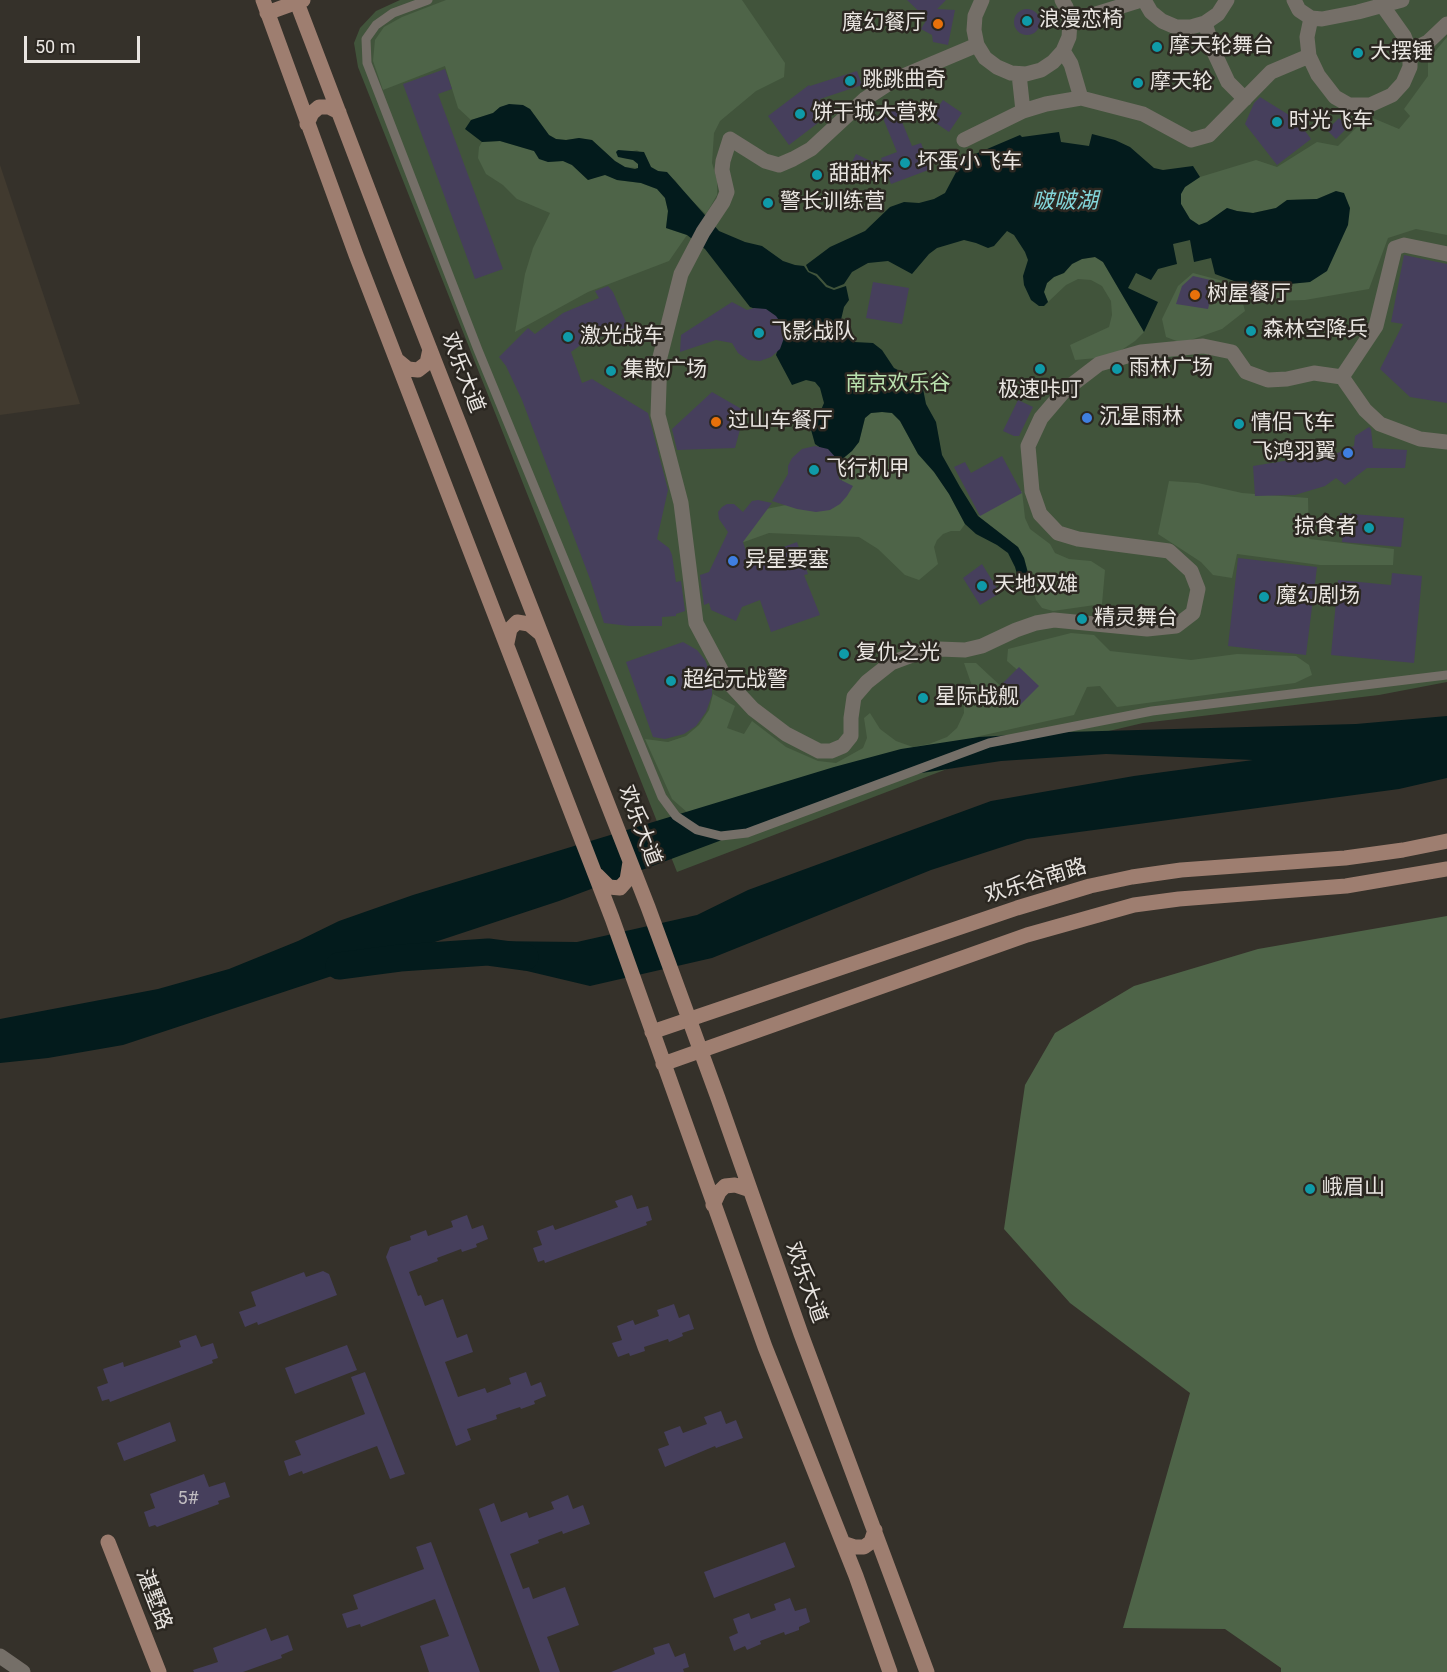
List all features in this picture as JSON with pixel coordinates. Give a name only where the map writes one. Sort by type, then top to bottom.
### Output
[{"type":"main road","points":[[299,1],[265,7],[397,360],[595,872],[765,1347],[843,1543],[890,1672]]},
{"type":"main road","name":"欢乐大道","points":[[299,1],[430,349],[690,1018],[801,1334],[927,1672]]},
{"type":"main road","points":[[307,124],[312,113],[320,106],[339,112]]},
{"type":"main road","points":[[397,360],[408,369],[418,370],[427,363],[430,349]]},
{"type":"main road","points":[[507,643],[510,630],[517,622],[529,624],[541,634]]},
{"type":"main road","name":"欢乐谷南路","points":[[652,1032],[1017,908],[1122,879],[1181,870],[1345,858],[1447,841]]},
{"type":"main road","points":[[1403,850],[1417,855],[1420,861],[1419,868],[1405,877]]},
{"type":"main road","points":[[595,872],[609,887],[620,888],[627,880],[630,861]]},
{"type":"main road","points":[[663,1064],[1028,935],[1134,905],[1179,899],[1346,886],[1447,869]]},
{"type":"main road","points":[[713,1205],[719,1192],[725,1186],[735,1185],[750,1190]]},
{"type":"main road","points":[[843,1543],[864,1547],[871,1542],[875,1530]]},
{"type":"main road","name":"湛墅路","points":[[108,1542],[159,1672]]},
{"type":"street","points":[[981,0],[975,16],[974,30],[977,45],[985,58],[997,67],[1019,74],[1041,70],[1063,51],[1069,37],[1070,22],[1062,0]]},
{"type":"street","points":[[1070,22],[1142,0],[1162,21],[1176,27],[1191,27],[1205,23],[1218,14],[1227,0]]},
{"type":"street","points":[[1294,0],[1299,10],[1311,18],[1322,19],[1402,0]]},
{"type":"street","points":[[1311,18],[1307,38],[1309,56],[1318,75],[1335,97],[1348,105],[1370,105],[1392,95],[1403,83],[1410,67],[1410,51],[1404,36],[1382,5]]},
{"type":"street","points":[[1205,23],[1214,52],[1228,82],[1245,99]]},
{"type":"street","points":[[1410,51],[1428,42],[1447,24]]},
{"type":"street","points":[[977,45],[894,80],[865,99],[811,149],[786,162],[778,165],[765,161],[730,139],[722,170],[727,192],[681,274],[660,357],[658,415],[681,502],[696,623],[727,681],[753,709],[786,734],[819,751],[831,751],[843,746],[851,736],[854,698],[867,682],[891,663],[915,654],[939,649],[965,650],[982,646],[1016,630],[1054,620],[1147,629],[1176,626],[1193,613],[1198,589],[1191,571],[1169,551],[1078,539],[1059,533],[1040,514],[1037,507],[1032,491],[1028,446],[1041,418],[1065,390],[1098,364],[1141,352],[1203,346],[1232,352],[1246,372],[1268,380],[1287,379],[1314,373],[1342,377],[1365,410],[1380,424],[1420,439],[1447,442]]},
{"type":"street","points":[[1063,51],[1071,64],[1081,98]]},
{"type":"street","points":[[964,140],[1023,111],[1046,104],[1081,98],[1143,114],[1191,140],[1209,135],[1271,72],[1309,56]]},
{"type":"street","points":[[1019,74],[1023,111]]},
{"type":"street","points":[[1342,377],[1376,326],[1395,248],[1404,245],[1447,254]]},
{"type":"street","points":[[0,1656],[23,1672]]},
{"type":"lane","points":[[428,0],[393,13],[376,25],[366,39],[367,63],[487,372],[662,797],[676,816],[697,830],[721,836],[747,833],[989,743],[1152,711],[1447,675]]},
{"type":"shaded area","points":[[0,165],[80,404],[0,415]]},
{"type":"green space","name":"南京欢乐谷","points":[[400,0],[1447,0],[1447,682],[1379,695],[1143,723],[947,769],[677,872],[358,67],[354,43],[360,28],[376,11]]},
{"type":"green space","points":[[446,0],[742,0],[785,63],[784,77],[756,91],[720,121],[714,133],[712,163],[717,180],[717,195],[706,214],[685,194],[675,180],[651,167],[646,157],[637,150],[629,152],[622,158],[633,159],[638,164],[638,168],[625,167],[592,140],[556,139],[549,135],[530,109],[500,107],[493,113],[471,120],[458,108],[445,66],[383,90],[373,61],[375,40],[384,27],[402,17]]},
{"type":"green space","points":[[1447,37],[1447,235],[1416,229],[1388,238],[1369,289],[1305,300],[1272,301],[1242,284],[1279,285],[1309,282],[1336,191],[1317,199],[1287,200],[1276,208],[1253,213],[1227,208],[1207,223],[1199,225],[1190,219],[1181,204],[1180,194],[1185,187],[1200,177],[1256,160],[1277,167],[1317,142],[1338,146],[1368,116],[1399,129],[1410,116],[1404,109],[1428,76],[1428,60]]},
{"type":"green space","points":[[500,141],[534,151],[548,162],[563,161],[572,165],[588,180],[605,174],[617,180],[641,183],[657,189],[665,198],[668,211],[666,228],[687,235],[669,261],[588,292],[515,332],[525,274],[533,248],[550,213],[517,199],[503,185],[486,174],[478,158],[479,147],[482,142]]},
{"type":"green space","points":[[1095,257],[1103,262],[1144,332],[1120,351],[1097,358],[1075,360],[1070,345],[1109,327],[1112,315],[1111,301],[1102,286],[1091,280],[1078,279],[1066,285],[1048,302],[1044,292],[1047,283],[1064,273],[1072,264],[1082,259]]},
{"type":"green space","points":[[1193,273],[1223,281],[1242,300],[1245,311],[1222,329],[1182,343],[1166,337],[1162,319],[1178,286]]},
{"type":"green space","points":[[871,413],[892,413],[900,421],[918,454],[949,494],[965,524],[960,531],[943,534],[937,540],[934,547],[938,564],[919,580],[905,575],[878,549],[859,537],[769,533],[741,543],[766,509],[786,505],[842,481],[840,461],[859,442],[865,418]]},
{"type":"green space","points":[[1169,481],[1198,483],[1242,493],[1308,498],[1309,539],[1394,549],[1393,565],[1320,565],[1237,554],[1232,578],[1213,575],[1201,562],[1158,534]]},
{"type":"green space","points":[[1022,491],[1025,518],[1030,529],[1050,544],[1055,553],[1069,559],[1091,561],[1105,570],[1102,604],[1053,611],[1042,608],[1036,600],[1024,558],[1018,547],[978,516]]},
{"type":"green space","points":[[1071,633],[1094,635],[1110,651],[1191,660],[1237,654],[1296,656],[1309,665],[1312,675],[1295,683],[1117,707],[1100,686],[1087,687],[1074,715],[980,736],[953,745],[688,813],[672,799],[645,739],[668,742],[686,736],[699,725],[709,710],[713,694],[735,706],[727,728],[744,734],[752,721],[786,747],[818,761],[836,763],[863,748],[867,738],[864,718],[870,713],[880,729],[896,741],[913,747],[929,744],[947,737],[957,728],[964,713],[963,691],[972,686],[964,663],[976,663],[1019,703],[1036,686],[1007,661],[1008,649]]},
{"type":"green space","points":[[1447,916],[1447,1672],[1281,1672],[1281,1668],[1225,1629],[1123,1628],[1190,1393],[1070,1303],[1004,1229],[1025,1085],[1055,1033],[1134,986],[1258,949]]},
{"type":"water","points":[[509,104],[523,105],[530,109],[549,135],[556,139],[592,140],[625,167],[635,169],[638,168],[638,164],[633,160],[618,157],[616,152],[618,150],[644,152],[651,167],[667,172],[719,231],[745,242],[762,246],[783,261],[804,266],[826,287],[834,290],[846,286],[849,300],[844,307],[840,324],[844,334],[854,342],[873,343],[882,350],[894,368],[918,380],[923,389],[926,404],[936,422],[942,455],[978,516],[1018,547],[1024,558],[1032,588],[1022,591],[1008,553],[976,534],[965,524],[949,494],[918,454],[900,421],[892,413],[871,413],[865,418],[859,442],[840,461],[815,444],[808,419],[821,410],[824,403],[820,388],[815,382],[806,380],[792,385],[776,355],[782,336],[770,314],[750,307],[705,249],[687,235],[666,228],[668,211],[665,198],[657,189],[605,175],[588,180],[572,165],[563,161],[548,162],[539,159],[534,151],[500,141],[482,142],[465,129],[471,120],[493,113]]},
{"type":"water","name":"啵啵湖","points":[[1059,132],[1061,142],[1089,146],[1092,134],[1115,140],[1130,147],[1154,168],[1163,170],[1193,166],[1200,177],[1185,187],[1181,194],[1181,204],[1190,219],[1199,225],[1227,208],[1253,213],[1276,208],[1287,200],[1317,199],[1336,191],[1344,193],[1350,208],[1348,225],[1327,271],[1310,282],[1279,285],[1242,284],[1215,274],[1211,258],[1194,262],[1190,240],[1173,244],[1177,264],[1158,269],[1151,280],[1136,273],[1128,288],[1158,302],[1144,332],[1103,262],[1095,257],[1082,259],[1072,264],[1064,273],[1047,283],[1044,292],[1048,302],[1044,306],[1039,306],[1031,300],[1024,285],[1023,276],[1028,260],[1025,252],[1014,235],[1007,231],[994,246],[988,248],[964,240],[937,248],[912,274],[888,261],[868,263],[852,272],[844,284],[834,288],[827,285],[817,274],[809,271],[806,265],[830,247],[865,231],[890,207],[904,202],[919,203],[945,193],[962,161],[1020,135],[1022,137]]},
{"type":"water","points":[[1447,716],[1447,778],[1399,789],[1027,839],[931,870],[712,958],[590,986],[489,962],[487,941],[577,942],[697,915],[748,890],[991,801],[1134,776],[1253,760],[1106,754],[1001,761],[915,774],[810,807],[559,901],[123,1045],[48,1058],[0,1063],[0,1019],[158,989],[229,969],[298,941],[339,921],[413,895],[834,767],[901,749],[979,737],[1066,732],[1356,724]]},
{"type":"building","name":"魔幻餐厅","points":[[907,0],[946,0],[937,9],[955,10],[948,45],[933,42],[932,35],[921,29],[927,19]]},
{"type":"building","points":[[1027,9],[1036,13],[1040,22],[1036,31],[1027,35],[1018,31],[1014,22],[1018,13]]},
{"type":"building","points":[[445,69],[452,89],[438,94],[503,269],[475,279],[403,84]]},
{"type":"building","points":[[857,71],[862,85],[820,99],[831,113],[789,145],[768,116],[809,85]]},
{"type":"building","points":[[1260,97],[1297,120],[1311,139],[1277,165],[1245,124],[1254,103]]},
{"type":"building","points":[[943,100],[962,113],[949,132],[930,119]]},
{"type":"building","points":[[895,105],[912,146],[921,143],[931,169],[891,184],[881,158],[897,152],[880,111]]},
{"type":"building","points":[[1339,118],[1348,127],[1336,139],[1327,130]]},
{"type":"building","points":[[856,154],[879,165],[871,181],[848,170]]},
{"type":"building","points":[[1404,255],[1447,264],[1447,403],[1410,397],[1380,369],[1403,324],[1391,322]]},
{"type":"building","points":[[1193,276],[1215,281],[1208,309],[1176,304],[1182,286]]},
{"type":"building","points":[[873,282],[909,288],[902,324],[866,318]]},
{"type":"building","points":[[608,286],[613,292],[628,327],[582,344],[571,352],[582,383],[592,379],[648,413],[668,490],[657,539],[669,548],[672,555],[676,582],[681,581],[685,611],[676,616],[662,617],[662,626],[604,623],[590,579],[522,400],[506,366],[499,357],[528,328],[535,334],[563,313],[599,298],[595,291]]},
{"type":"building","points":[[732,302],[747,310],[766,309],[776,316],[783,326],[784,338],[780,349],[771,357],[760,361],[748,360],[738,353],[732,343],[716,340],[680,352],[681,335]]},
{"type":"building","points":[[712,392],[745,411],[735,448],[677,450],[672,429]]},
{"type":"building","points":[[1018,400],[1033,407],[1019,436],[1014,436],[1003,431]]},
{"type":"building","points":[[1369,427],[1373,448],[1407,450],[1405,468],[1367,468],[1345,485],[1336,478],[1325,486],[1295,495],[1255,496],[1253,466],[1290,460],[1322,451],[1328,457],[1354,446],[1355,436]]},
{"type":"building","points":[[815,446],[828,449],[837,459],[839,479],[853,486],[847,496],[830,510],[816,512],[772,501],[788,474],[788,466],[792,458],[802,449]]},
{"type":"building","points":[[1002,456],[1022,493],[980,516],[954,467],[965,462],[971,473]]},
{"type":"building","points":[[752,501],[772,503],[743,542],[749,560],[797,542],[808,574],[804,575],[820,615],[771,632],[760,600],[742,607],[736,621],[711,610],[709,603],[704,605],[700,575],[709,572],[728,532],[719,519],[718,512],[727,504],[734,504],[743,512]]},
{"type":"building","points":[[1340,513],[1404,518],[1401,547],[1342,542],[1343,530],[1339,529]]},
{"type":"building","points":[[1238,558],[1317,567],[1306,655],[1228,646]]},
{"type":"building","points":[[982,564],[1000,593],[980,605],[963,578]]},
{"type":"building","points":[[1392,573],[1422,576],[1414,663],[1331,655],[1338,580],[1391,585]]},
{"type":"building","points":[[683,642],[697,650],[705,660],[712,678],[712,695],[706,712],[696,726],[684,734],[665,739],[653,737],[626,662]]},
{"type":"building","points":[[1019,667],[1039,686],[1019,706],[1000,686]]},
{"type":"building","points":[[632,1195],[637,1209],[648,1206],[652,1220],[646,1222],[647,1225],[545,1263],[544,1260],[538,1262],[533,1248],[542,1245],[537,1231],[553,1225],[555,1230],[618,1207],[615,1201]]},
{"type":"building","points":[[467,1215],[472,1229],[483,1225],[488,1239],[476,1244],[477,1247],[462,1252],[461,1249],[409,1272],[418,1296],[421,1295],[425,1306],[443,1299],[457,1338],[467,1334],[473,1352],[445,1362],[458,1397],[485,1388],[487,1393],[511,1384],[509,1378],[526,1372],[531,1386],[541,1382],[546,1396],[534,1401],[535,1404],[496,1415],[497,1419],[467,1429],[471,1440],[456,1446],[386,1257],[390,1247],[411,1240],[410,1236],[426,1230],[428,1236],[453,1227],[451,1221]]},
{"type":"building","points":[[323,1271],[329,1274],[337,1295],[258,1325],[257,1322],[245,1327],[239,1312],[256,1306],[251,1292],[304,1272],[306,1277]]},
{"type":"building","points":[[674,1304],[679,1318],[689,1314],[694,1329],[682,1333],[683,1336],[669,1342],[668,1339],[644,1347],[645,1351],[618,1357],[612,1343],[622,1340],[617,1326],[633,1320],[635,1325],[659,1316],[657,1310]]},
{"type":"building","points":[[196,1335],[201,1347],[213,1343],[218,1358],[212,1360],[213,1363],[110,1402],[109,1399],[102,1401],[97,1387],[108,1383],[103,1369],[123,1362],[124,1367],[181,1347],[179,1341]]},
{"type":"building","points":[[347,1345],[357,1370],[295,1394],[285,1368]]},
{"type":"building","points":[[365,1372],[405,1474],[390,1479],[377,1446],[303,1474],[302,1471],[289,1476],[284,1461],[301,1455],[295,1441],[365,1414],[351,1377]]},
{"type":"building","points":[[721,1411],[726,1424],[736,1420],[743,1438],[716,1448],[715,1446],[665,1467],[658,1449],[669,1445],[664,1432],[680,1426],[683,1433],[707,1424],[704,1417]]},
{"type":"building","points":[[170,1422],[176,1441],[124,1461],[117,1443]]},
{"type":"building","points":[[204,1474],[209,1487],[225,1482],[230,1497],[218,1501],[219,1504],[157,1527],[155,1525],[149,1527],[144,1512],[155,1508],[150,1494]]},
{"type":"building","points":[[568,1495],[573,1509],[583,1505],[590,1524],[538,1540],[539,1543],[510,1554],[523,1589],[529,1587],[533,1599],[565,1587],[579,1625],[547,1637],[560,1672],[540,1672],[479,1509],[494,1503],[501,1522],[527,1512],[529,1518],[554,1509],[551,1502]]},
{"type":"building","points":[[431,1542],[480,1672],[429,1672],[420,1646],[449,1636],[435,1599],[361,1627],[360,1624],[347,1628],[342,1614],[358,1609],[353,1595],[424,1569],[416,1547]]},
{"type":"building","points":[[785,1542],[795,1567],[714,1598],[704,1572]]},
{"type":"building","points":[[790,1598],[795,1611],[806,1608],[810,1622],[799,1627],[799,1630],[785,1635],[784,1632],[760,1641],[761,1644],[747,1650],[745,1646],[734,1651],[729,1637],[738,1633],[733,1619],[749,1613],[751,1619],[776,1610],[774,1604]]},
{"type":"building","points":[[266,1628],[271,1641],[288,1635],[293,1650],[281,1655],[282,1658],[243,1672],[194,1672],[193,1670],[218,1662],[213,1648]]},
{"type":"building","points":[[669,1643],[675,1657],[685,1653],[689,1667],[683,1669],[684,1672],[611,1672],[655,1654],[653,1648]]},
{"type":"waterway","points":[[339,966],[400,958],[488,952],[525,957]]},
{"type":"place","name":"浪漫恋椅","points":[[1027,21]]},
{"type":"place","name":"魔幻餐厅","points":[[938,24]]},
{"type":"place","name":"摩天轮舞台","points":[[1157,47]]},
{"type":"place","name":"大摆锤","points":[[1358,53]]},
{"type":"place","name":"跳跳曲奇","points":[[850,81]]},
{"type":"place","name":"摩天轮","points":[[1138,83]]},
{"type":"place","name":"饼干城大营救","points":[[800,114]]},
{"type":"place","name":"时光飞车","points":[[1277,122]]},
{"type":"place","name":"坏蛋小飞车","points":[[905,163]]},
{"type":"place","name":"甜甜杯","points":[[817,175]]},
{"type":"place","name":"警长训练营","points":[[768,203]]},
{"type":"place","name":"树屋餐厅","points":[[1195,295]]},
{"type":"place","name":"森林空降兵","points":[[1251,331]]},
{"type":"place","name":"飞影战队","points":[[759,333]]},
{"type":"place","name":"激光战车","points":[[568,337]]},
{"type":"place","name":"极速咔叮","points":[[1040,369]]},
{"type":"place","name":"雨林广场","points":[[1117,369]]},
{"type":"place","name":"集散广场","points":[[611,371]]},
{"type":"place","name":"沉星雨林","points":[[1087,418]]},
{"type":"place","name":"过山车餐厅","points":[[716,422]]},
{"type":"place","name":"情侣飞车","points":[[1239,424]]},
{"type":"place","name":"飞鸿羽翼","points":[[1348,453]]},
{"type":"place","name":"飞行机甲","points":[[814,470]]},
{"type":"place","name":"掠食者","points":[[1369,528]]},
{"type":"place","name":"异星要塞","points":[[733,561]]},
{"type":"place","name":"天地双雄","points":[[982,586]]},
{"type":"place","name":"魔幻剧场","points":[[1264,597]]},
{"type":"place","name":"精灵舞台","points":[[1082,619]]},
{"type":"place","name":"复仇之光","points":[[844,654]]},
{"type":"place","name":"超纪元战警","points":[[671,681]]},
{"type":"place","name":"星际战舰","points":[[923,698]]},
{"type":"place","name":"峨眉山","points":[[1310,1189]]}]
